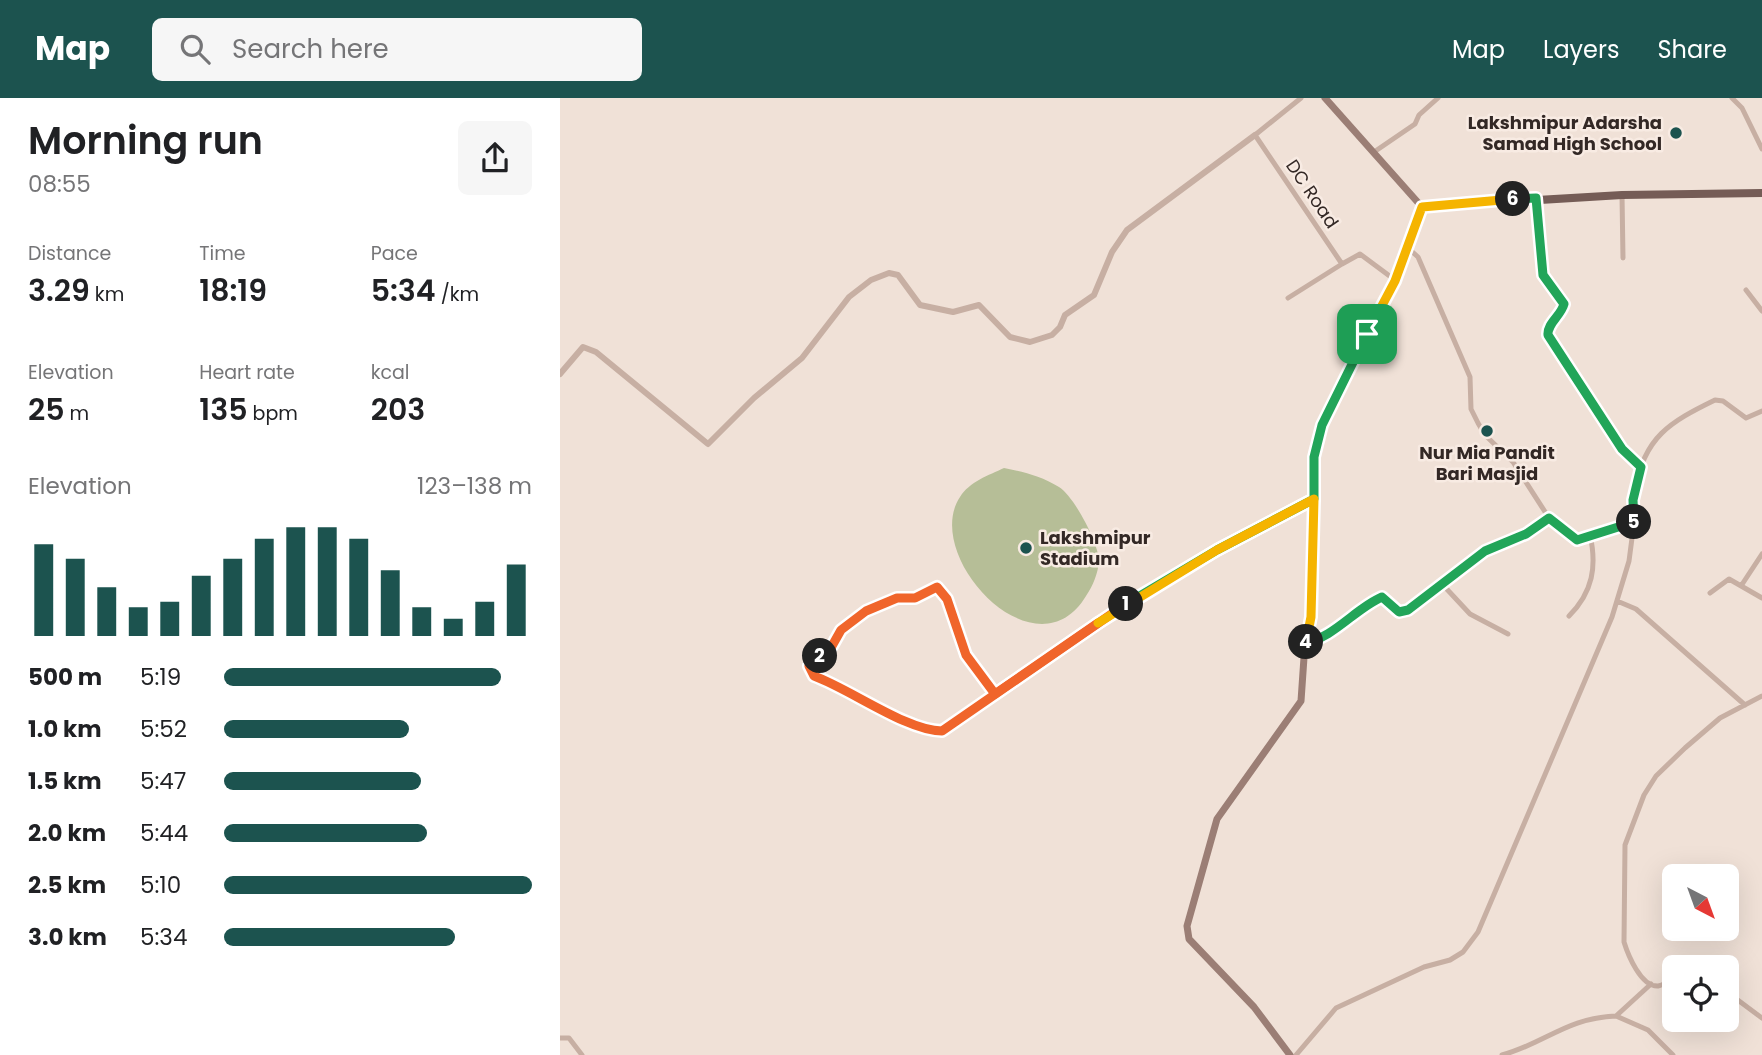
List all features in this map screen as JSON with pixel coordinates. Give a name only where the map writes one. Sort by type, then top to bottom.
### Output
[{"type":"main road","points":[[1325,98],[1422,207]]},
{"type":"main road","points":[[1422,207],[1536,198],[1762,192]]},
{"type":"main road","points":[[1290,1055],[1254,1007],[1188,939],[1187,926],[1217,819],[1301,701],[1305,643],[1311,617],[1314,457],[1322,425],[1395,281],[1422,207]]},
{"type":"street","points":[[560,374],[583,347],[596,352],[708,444],[754,398],[802,358],[849,296],[872,280],[889,273],[898,275],[920,305],[953,312],[979,305],[1010,337],[1035,341],[1052,335],[1060,327],[1065,315],[1094,295],[1112,252],[1127,230],[1301,98]]},
{"type":"street","points":[[1374,152],[1415,124],[1419,115],[1438,98]]},
{"type":"street","points":[[1732,98],[1742,108],[1762,149]]},
{"type":"street","name":"DC Road","points":[[1255,135],[1342,264]]},
{"type":"street","points":[[1622,195],[1623,258]]},
{"type":"street","points":[[1536,198],[1543,275],[1564,304],[1548,330],[1548,335],[1622,449],[1641,467]]},
{"type":"street","points":[[1407,247],[1418,257],[1470,377],[1471,409],[1478,423],[1485,435],[1513,462],[1549,518],[1564,528],[1571,538],[1577,540],[1634,523]]},
{"type":"street","points":[[1288,298],[1360,254],[1395,281]]},
{"type":"street","points":[[1746,290],[1762,311]]},
{"type":"street","points":[[1296,1055],[1336,1008],[1424,967],[1450,960],[1463,952],[1478,932],[1620,602],[1634,523],[1633,500],[1641,467],[1660,432],[1715,400],[1723,401],[1746,418],[1762,411]]},
{"type":"street","points":[[995,694],[966,655],[947,599],[937,587],[915,598],[897,598],[866,611],[841,630],[827,652],[809,666],[814,676],[845,687],[919,727],[942,731],[1134,598],[1314,499]]},
{"type":"street","points":[[1305,643],[1332,631],[1369,602],[1382,597],[1399,612],[1408,610],[1476,557],[1549,518]]},
{"type":"street","points":[[1569,615],[1578,607],[1593,574],[1596,561],[1590,535]]},
{"type":"street","points":[[1741,586],[1762,554]]},
{"type":"street","points":[[1710,593],[1728,579],[1762,598]]},
{"type":"street","points":[[1443,585],[1470,614],[1508,634]]},
{"type":"street","points":[[1620,602],[1636,609],[1745,705]]},
{"type":"street","points":[[1662,984],[1651,984],[1634,966],[1624,942],[1625,845],[1644,795],[1656,776],[1720,718],[1762,696]]},
{"type":"street","points":[[1616,1016],[1651,984]]},
{"type":"street","points":[[1739,1001],[1762,1018]]},
{"type":"street","points":[[1502,1055],[1574,1022],[1616,1016],[1648,1030],[1673,1055]]},
{"type":"street","points":[[560,1038],[569,1038],[582,1055]]},
{"type":"green space","name":"Lakshmipur Stadium","points":[[1004,468],[1046,480],[1065,492],[1078,510],[1095,544],[1099,561],[1095,579],[1086,596],[1065,618],[1040,624],[1014,617],[990,600],[970,576],[956,549],[952,522],[960,497],[974,483]]},
{"type":"place","name":"Lakshmipur Adarsha Samad High School","points":[[1676,133]]},
{"type":"place","name":"Nur Mia Pandit Bari Masjid","points":[[1487,431]]},
{"type":"place","name":"Lakshmipur Stadium","points":[[1026,548]]},
{"type":"route","points":[[1367,334],[1322,425],[1314,457],[1314,499],[1134,598],[942,731],[929,731],[919,727],[845,687],[810,673],[808,669],[812,662],[827,652],[841,630],[866,611],[897,598],[915,598],[924,591],[937,587],[947,599],[966,655],[995,694],[1134,598],[1217,550],[1314,499],[1311,617],[1305,643],[1332,631],[1369,602],[1382,597],[1399,612],[1408,610],[1485,551],[1526,534],[1549,518],[1564,528],[1571,538],[1577,540],[1634,523],[1636,512],[1633,500],[1641,467],[1622,449],[1548,335],[1548,330],[1564,304],[1546,283],[1543,275],[1536,198],[1422,207],[1395,281],[1367,334]]}]
